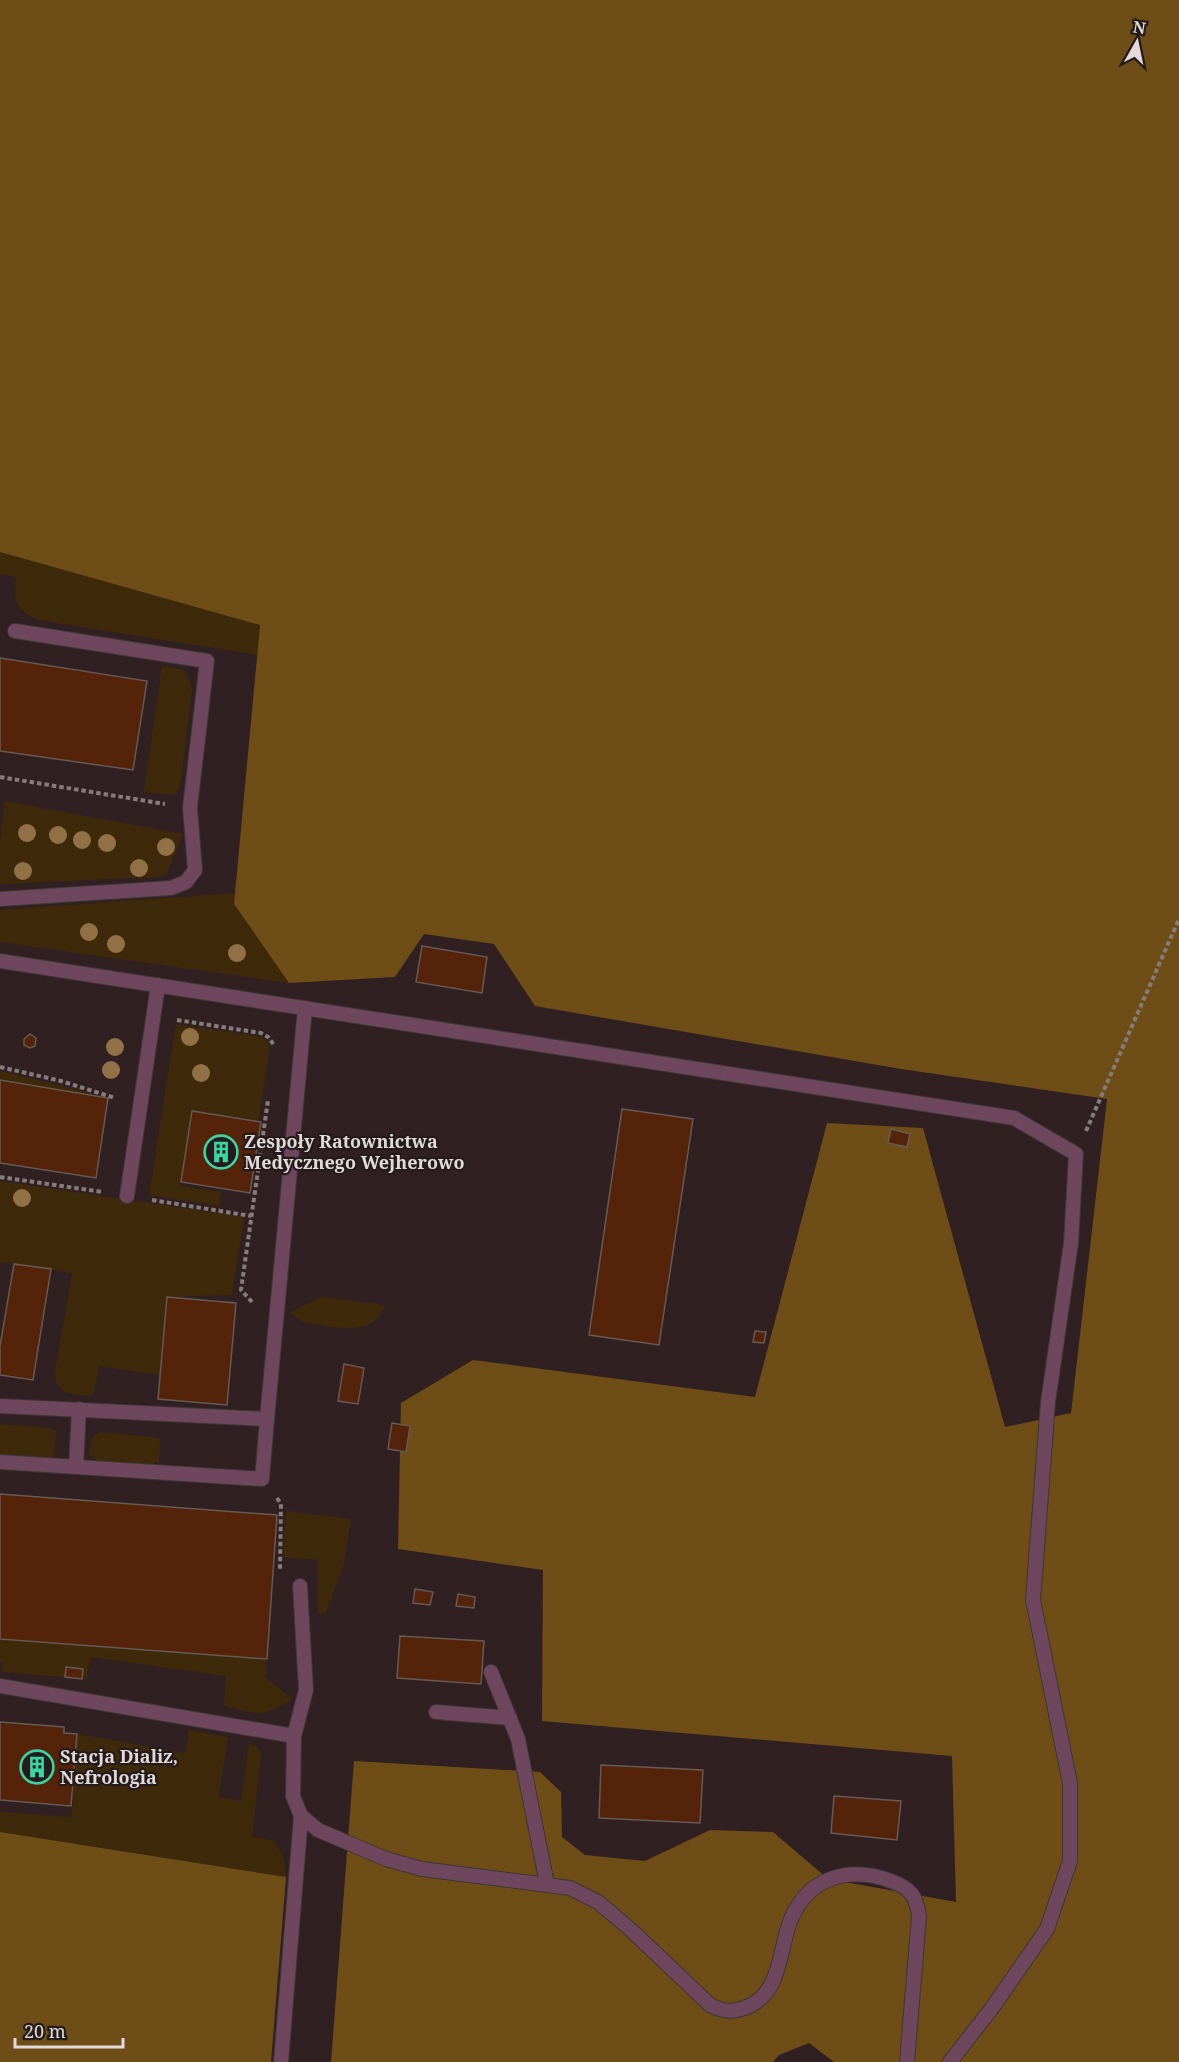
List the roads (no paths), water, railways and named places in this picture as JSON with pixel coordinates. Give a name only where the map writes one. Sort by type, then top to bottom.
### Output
[{"type":"lane","points":[[0,899],[171,888],[186,882],[195,870],[190,808],[207,662],[15,632]]},
{"type":"lane","points":[[0,961],[1014,1118],[1076,1154],[1071,1243],[1048,1402],[1033,1600],[1070,1783],[1070,1861],[1047,1929],[992,2008],[950,2062]]},
{"type":"lane","points":[[127,1196],[158,985]]},
{"type":"lane","points":[[0,1462],[262,1479],[305,1008]]},
{"type":"lane","points":[[0,1406],[267,1419]]},
{"type":"lane","points":[[76,1467],[79,1409]]},
{"type":"lane","points":[[281,2062],[301,1816],[293,1796],[294,1736],[306,1690],[300,1586]]},
{"type":"lane","points":[[491,1672],[518,1739],[547,1884]]},
{"type":"lane","points":[[0,1686],[294,1736]]},
{"type":"lane","points":[[436,1712],[510,1718]]},
{"type":"lane","points":[[301,1816],[318,1830],[386,1859],[422,1869],[570,1888],[598,1902],[710,2005],[732,2012],[751,2006],[770,1988],[781,1960],[790,1920],[799,1903],[819,1884],[838,1875],[878,1876],[909,1890],[918,1903],[919,1917],[907,2062]]},
{"type":"place","name":"Zespoły Ratownictwa Medycznego Wejherowo","points":[[221,1152]]},
{"type":"place","name":"Stacja Dializ, Nefrologia","points":[[37,1767]]}]
